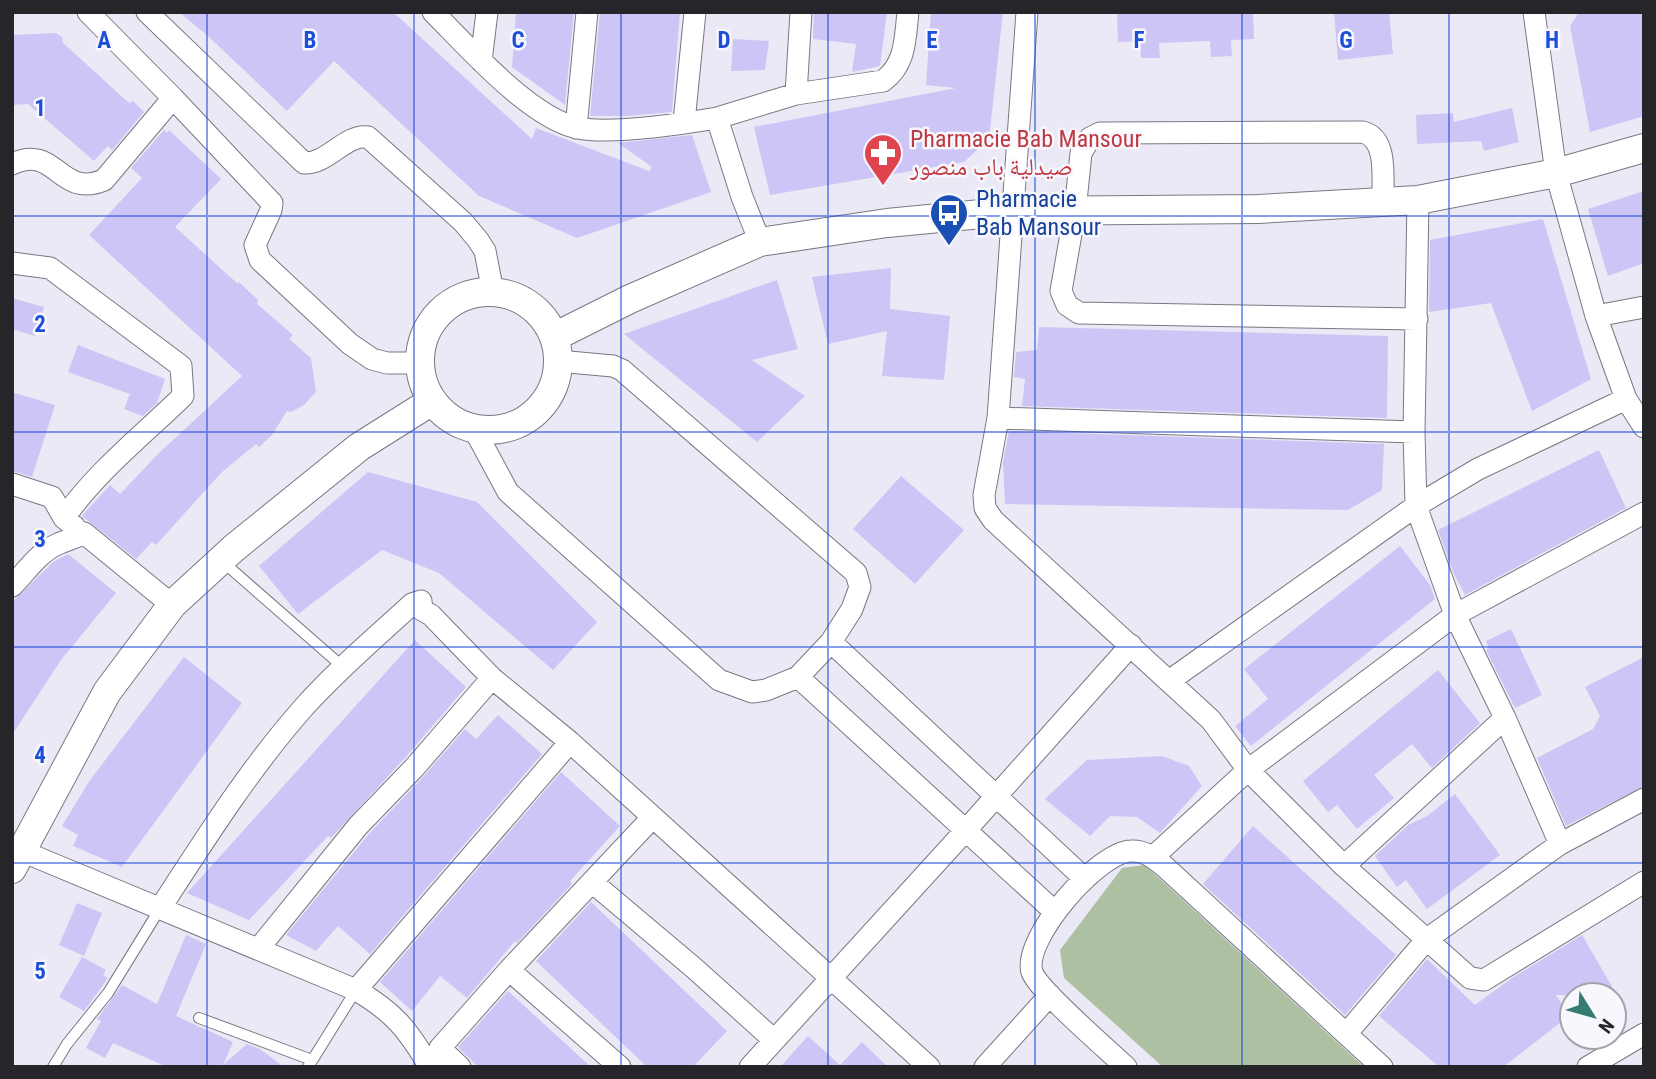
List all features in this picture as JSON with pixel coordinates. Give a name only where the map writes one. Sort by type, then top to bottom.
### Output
[{"type":"street","points":[[88,12],[272,203],[255,245],[260,260],[350,344],[372,359],[387,363],[420,363]]},
{"type":"street","points":[[147,12],[304,163],[318,162],[354,139],[368,137],[463,222],[478,240],[485,251],[493,292]]},
{"type":"street","points":[[433,12],[481,61],[544,113],[576,128],[599,130],[717,118],[796,94],[883,81],[893,74],[902,58],[908,12]]},
{"type":"street","points":[[481,61],[487,12]]},
{"type":"street","points":[[576,128],[587,12]]},
{"type":"street","points":[[684,122],[695,12]]},
{"type":"street","points":[[796,94],[801,12]]},
{"type":"street","points":[[1027,12],[998,418],[984,495],[985,508],[992,520],[1211,720],[1248,770],[1344,866],[1470,978],[1484,981],[1644,882]]},
{"type":"street","points":[[1534,12],[1556,173],[1596,316],[1626,399],[1644,427]]},
{"type":"street","points":[[12,164],[30,158],[44,161],[69,181],[86,185],[103,180],[173,98]]},
{"type":"street","points":[[717,118],[742,197],[760,242]]},
{"type":"street","points":[[1383,203],[1381,149],[1376,139],[1363,132],[1100,133],[1090,138],[1081,153],[1075,211],[1061,291],[1067,305],[1079,313],[1417,319]]},
{"type":"street","points":[[556,349],[630,299],[760,242],[887,223],[1013,211],[1258,209],[1418,200],[1556,173],[1644,148]]},
{"type":"street","points":[[1418,200],[1414,432],[1416,506],[1455,615],[1505,718],[1560,844]]},
{"type":"street","points":[[12,263],[50,268],[181,366],[183,396],[107,468],[74,504],[65,518]]},
{"type":"street","points":[[493,292],[513,296],[546,320],[556,349],[555,381],[546,400],[532,415],[514,426],[495,430],[474,429],[444,414],[432,401],[424,383],[420,363],[424,341],[434,320],[450,305],[471,295],[493,292]]},
{"type":"street","points":[[1596,316],[1644,307]]},
{"type":"street","points":[[474,429],[508,492],[719,680],[752,692],[766,690],[798,677],[831,642],[852,609],[860,587],[856,573],[622,370],[556,349]]},
{"type":"street","points":[[1170,681],[1416,506],[1478,469],[1626,399]]},
{"type":"street","points":[[432,401],[359,447],[233,548],[172,605],[107,692],[15,855],[160,907],[356,990],[380,1004],[396,1018],[436,1061],[460,1067]]},
{"type":"street","points":[[998,418],[1414,432]]},
{"type":"street","points":[[12,484],[52,497],[65,518],[172,605]]},
{"type":"street","points":[[1153,857],[1248,770],[1455,615],[1644,513]]},
{"type":"street","points":[[12,586],[42,555],[84,533]]},
{"type":"street","points":[[160,907],[270,749],[304,707],[342,667],[412,604],[421,601],[422,610],[431,614],[492,677],[570,742],[831,979],[917,1063]]},
{"type":"street","points":[[831,642],[1085,879]]},
{"type":"street","points":[[750,1067],[967,830],[1130,645]]},
{"type":"street","points":[[259,948],[358,826],[414,768],[492,677]]},
{"type":"street","points":[[798,677],[1055,912]]},
{"type":"street","points":[[1344,866],[1505,718]]},
{"type":"street","points":[[356,990],[570,742]]},
{"type":"street","points":[[1347,1033],[1427,939],[1560,844],[1644,799]]},
{"type":"street","points":[[436,1061],[509,970],[652,818]]},
{"type":"street","points":[[1126,1067],[1050,995],[1033,975],[1031,964],[1035,945],[1055,912],[1085,879],[1116,854],[1129,850],[1153,857],[1382,1067]]},
{"type":"street","points":[[592,881],[774,1040]]},
{"type":"street","points":[[509,970],[620,1067]]},
{"type":"street","points":[[985,1067],[1050,995]]},
{"type":"street","points":[[1588,1067],[1644,1034]]},
{"type":"lane","points":[[222,561],[342,667]]},
{"type":"lane","points":[[53,1067],[67,1044],[108,993],[160,907]]},
{"type":"lane","points":[[199,1018],[310,1063],[356,990]]},
{"type":"green space","points":[[1145,865],[1364,1067],[1163,1067],[1064,978],[1060,950],[1122,868]]},
{"type":"building","points":[[179,12],[393,12],[532,139],[536,128],[649,171],[652,167],[618,143],[692,135],[711,192],[577,238],[479,196],[334,61],[287,111]]},
{"type":"building","points":[[516,12],[574,12],[565,105],[512,67]]},
{"type":"building","points":[[600,12],[680,12],[672,112],[590,116]]},
{"type":"building","points":[[814,12],[887,12],[880,66],[852,72],[856,44],[813,39]]},
{"type":"building","points":[[931,12],[1003,12],[989,139],[964,162],[770,195],[754,127],[956,88],[926,85]]},
{"type":"building","points":[[1117,12],[1253,12],[1254,39],[1231,40],[1232,56],[1211,57],[1210,41],[1159,43],[1160,58],[1141,58],[1140,41],[1118,42]]},
{"type":"building","points":[[1334,12],[1389,12],[1393,54],[1338,60]]},
{"type":"building","points":[[1579,12],[1644,12],[1644,116],[1590,132],[1570,26]]},
{"type":"building","points":[[56,33],[63,38],[62,42],[129,103],[133,101],[144,112],[112,150],[108,146],[94,161],[28,104],[12,105],[12,35]]},
{"type":"building","points":[[733,39],[769,41],[765,70],[731,71]]},
{"type":"building","points":[[1512,108],[1519,142],[1484,151],[1481,141],[1417,144],[1416,115],[1453,113],[1454,122]]},
{"type":"building","points":[[164,130],[167,133],[169,130],[221,179],[175,227],[238,284],[239,282],[258,300],[257,304],[293,335],[289,339],[311,358],[316,392],[304,405],[291,412],[287,411],[272,435],[259,447],[256,444],[221,473],[156,545],[152,542],[136,559],[82,516],[110,485],[120,494],[158,454],[242,376],[89,235],[142,178],[131,168]]},
{"type":"building","points":[[1644,191],[1644,263],[1608,276],[1588,209]]},
{"type":"building","points":[[1543,219],[1591,379],[1532,411],[1491,303],[1429,312],[1430,240]]},
{"type":"building","points":[[891,268],[890,309],[950,316],[944,380],[882,376],[887,331],[828,344],[812,277]]},
{"type":"building","points":[[777,280],[798,349],[752,360],[805,396],[757,442],[624,334]]},
{"type":"building","points":[[12,298],[44,307],[35,336],[12,329]]},
{"type":"building","points":[[1039,327],[1388,336],[1387,418],[1022,406],[1025,379],[1014,377],[1016,352],[1037,350]]},
{"type":"building","points":[[78,345],[165,379],[157,403],[143,416],[124,409],[130,394],[68,372]]},
{"type":"building","points":[[12,392],[55,405],[32,477],[12,471]]},
{"type":"building","points":[[1009,431],[1384,444],[1382,490],[1348,510],[1005,504],[1003,462]]},
{"type":"building","points":[[1599,450],[1626,508],[1465,595],[1454,574],[1438,530]]},
{"type":"building","points":[[368,472],[477,502],[597,622],[553,670],[439,573],[382,550],[298,614],[259,566]]},
{"type":"building","points":[[901,476],[964,530],[915,584],[853,529]]},
{"type":"building","points":[[1400,546],[1430,585],[1435,599],[1251,746],[1235,726],[1268,699],[1244,669]]},
{"type":"building","points":[[68,554],[116,593],[61,660],[12,735],[12,602],[53,562]]},
{"type":"building","points":[[1511,629],[1542,695],[1515,708],[1486,650],[1489,648],[1486,641]]},
{"type":"building","points":[[415,640],[466,687],[404,759],[331,838],[328,836],[249,920],[187,893]]},
{"type":"building","points":[[184,657],[242,703],[122,867],[73,846],[78,835],[62,826],[90,780]]},
{"type":"building","points":[[1644,657],[1644,786],[1566,826],[1537,758],[1593,729],[1600,716],[1585,687]]},
{"type":"building","points":[[1438,670],[1480,723],[1432,768],[1412,744],[1374,775],[1394,798],[1357,829],[1337,805],[1328,812],[1303,781]]},
{"type":"building","points":[[498,715],[542,754],[370,954],[338,926],[316,951],[286,935],[368,835],[465,729],[476,739]]},
{"type":"building","points":[[1162,756],[1189,766],[1202,786],[1160,833],[1137,817],[1110,816],[1090,836],[1045,799],[1087,760]]},
{"type":"building","points":[[561,772],[620,826],[570,881],[572,884],[517,943],[515,941],[467,998],[440,976],[412,1011],[380,982]]},
{"type":"building","points":[[1455,794],[1500,855],[1427,909],[1406,880],[1397,887],[1375,856],[1408,825],[1427,816]]},
{"type":"building","points":[[1253,826],[1396,955],[1345,1015],[1203,884]]},
{"type":"building","points":[[591,902],[727,1031],[693,1067],[647,1067],[536,961]]},
{"type":"building","points":[[77,903],[102,913],[84,956],[59,945]]},
{"type":"building","points":[[186,935],[206,944],[176,1016],[233,1042],[223,1065],[247,1044],[260,1049],[284,1067],[167,1067],[113,1043],[105,1058],[86,1048],[101,1021],[97,1019],[122,985],[157,1004]]},
{"type":"building","points":[[1582,935],[1609,981],[1558,981],[1558,1024],[1503,1067],[1437,1065],[1379,1016],[1427,959],[1475,1005],[1512,978]]},
{"type":"building","points":[[82,957],[106,970],[103,975],[108,978],[84,1011],[59,997]]},
{"type":"building","points":[[508,991],[591,1067],[478,1067],[458,1047]]},
{"type":"building","points":[[808,1036],[840,1065],[862,1042],[888,1067],[780,1067]]},
{"type":"place","name":"Pharmacie Bab Mansour صيدلية باب منصور","points":[[883,187]]},
{"type":"place","name":"Pharmacie Bab Mansour","points":[[949,247]]}]
